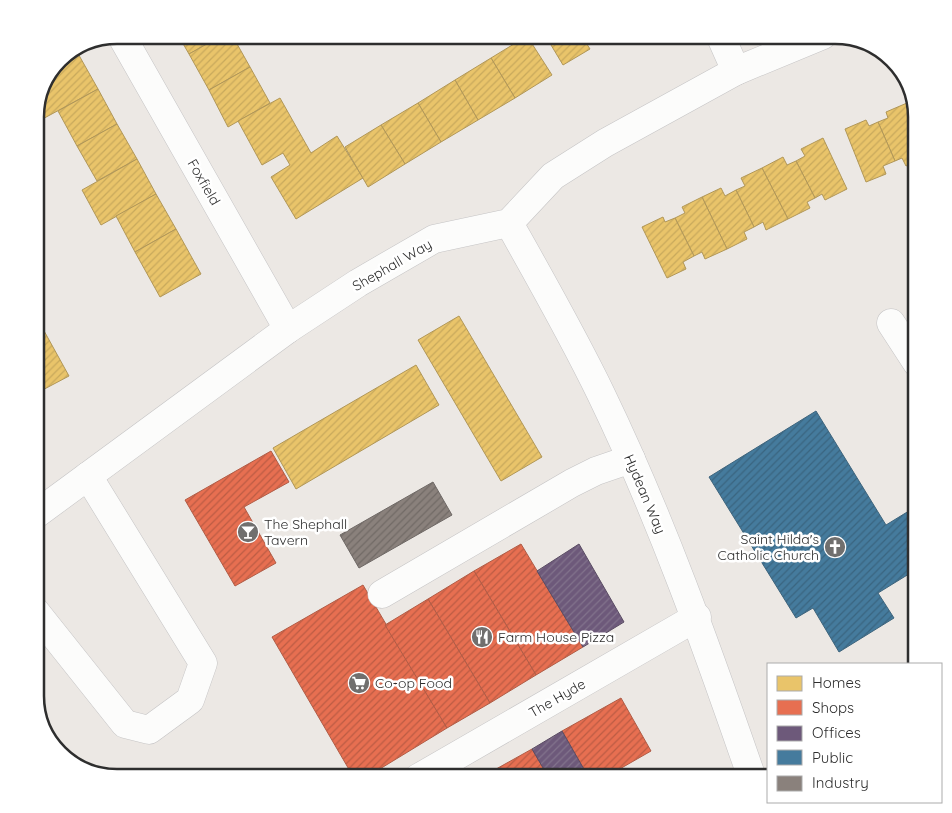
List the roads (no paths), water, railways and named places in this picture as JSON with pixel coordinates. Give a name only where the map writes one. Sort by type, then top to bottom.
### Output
[{"type":"street","name":"Foxfield","points":[[125,44],[288,329]]},
{"type":"street","points":[[724,44],[736,71]]},
{"type":"street","points":[[509,224],[553,176],[605,143],[736,71],[802,44]]},
{"type":"street","name":"Shephall Way","points":[[44,509],[288,329],[358,283],[434,239],[509,224]]},
{"type":"street","name":"Hydean Way","points":[[509,224],[601,393],[696,617],[756,769]]},
{"type":"street","points":[[891,323],[908,349]]},
{"type":"street","points":[[382,594],[572,484],[596,472],[631,460]]},
{"type":"street","points":[[44,622],[125,724],[150,730],[190,700],[203,663],[88,476]]},
{"type":"street","name":"The Hyde","points":[[434,769],[696,617]]},
{"type":"place","name":"The Shephall Tavern","points":[[248,532]]},
{"type":"place","name":"Saint Hilda's Catholic Church","points":[[835,547]]},
{"type":"place","name":"Farm House Pizza","points":[[482,637]]},
{"type":"place","name":"Co-op Food","points":[[359,683]]}]
